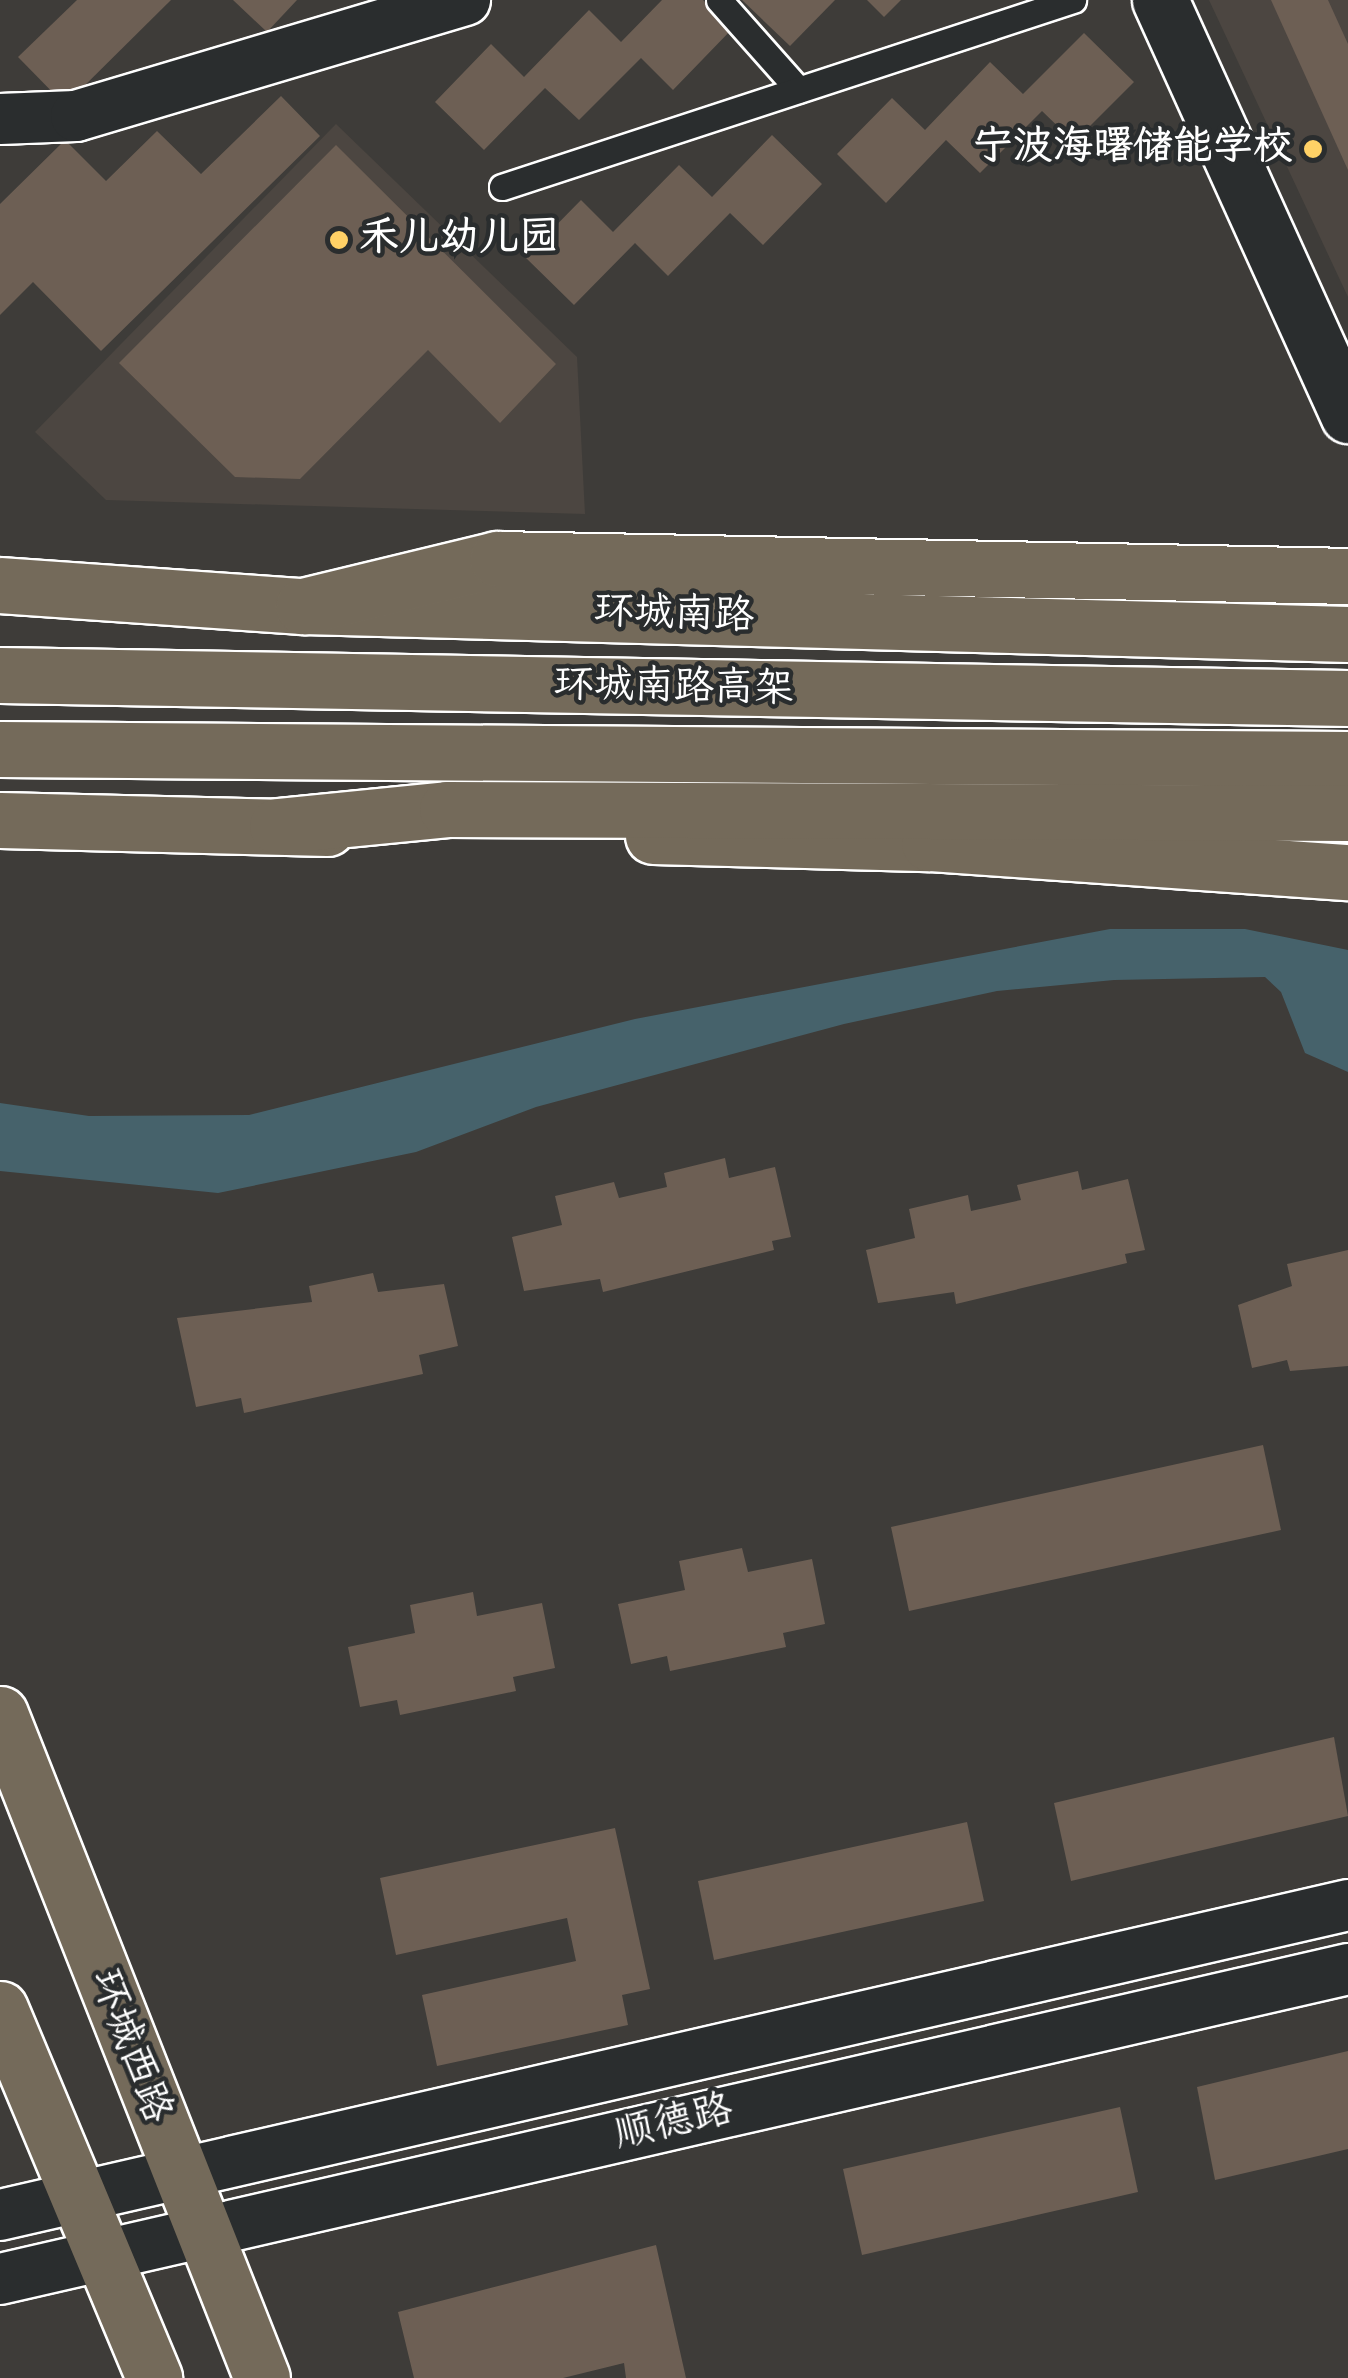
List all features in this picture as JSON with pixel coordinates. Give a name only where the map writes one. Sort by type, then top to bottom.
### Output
[{"type":"main road","points":[[303,606],[497,559],[1348,576]]},
{"type":"main road","name":"环城南路","points":[[0,585],[303,606],[1348,634]]},
{"type":"main road","name":"环城南路高架","points":[[0,676],[1348,698]]},
{"type":"main road","name":"环城南路高架","points":[[0,749],[1348,759]]},
{"type":"main road","points":[[277,826],[447,809],[1348,813]]},
{"type":"main road","points":[[0,820],[929,843],[1348,872]]},
{"type":"main road","name":"环城西路","points":[[0,1714],[262,2378]]},
{"type":"main road","points":[[0,2008],[100,2258],[154,2378]]},
{"type":"street","points":[[0,119],[76,116],[465,0]]},
{"type":"street","points":[[1160,0],[1348,414]]},
{"type":"street","name":"顺德路","points":[[0,2214],[1348,1905]]},
{"type":"street","name":"顺德路","points":[[0,2279],[1348,1969]]},
{"type":"lane","points":[[719,0],[799,90]]},
{"type":"lane","points":[[502,187],[1073,0]]},
{"type":"shaded area","name":"宁波海曙储能学校","points":[[1209,0],[1348,0],[1348,297]]},
{"type":"shaded area","name":"禾儿幼儿园","points":[[336,124],[577,357],[585,514],[106,500],[35,432]]},
{"type":"water","points":[[1110,929],[1245,929],[1348,950],[1348,1072],[1305,1053],[1281,992],[1265,977],[1114,980],[997,991],[844,1024],[536,1107],[416,1152],[218,1193],[0,1171],[0,1103],[89,1116],[249,1115],[635,1019]]},
{"type":"building","points":[[77,0],[171,0],[65,105],[18,57]]},
{"type":"building","points":[[233,0],[297,0],[267,32]]},
{"type":"building","points":[[662,0],[703,0],[733,28],[673,90],[641,58],[579,120],[545,88],[484,150],[435,102],[491,44],[524,77],[589,10],[621,42]]},
{"type":"building","points":[[742,0],[835,0],[790,46]]},
{"type":"building","points":[[867,0],[901,0],[884,17]]},
{"type":"building","points":[[1271,0],[1328,0],[1348,44],[1348,170]]},
{"type":"building","points":[[1084,33],[1134,82],[1074,142],[1042,111],[980,173],[946,140],[886,203],[837,154],[892,98],[925,130],[990,62],[1023,94]]},
{"type":"building","points":[[281,96],[320,136],[101,351],[33,282],[0,315],[0,204],[65,140],[106,181],[157,131],[201,174]]},
{"type":"building","points":[[772,135],[822,184],[763,245],[730,213],[668,276],[635,243],[574,305],[525,257],[581,200],[613,232],[679,165],[712,197]]},
{"type":"building","points":[[336,145],[556,364],[500,423],[428,350],[300,479],[235,477],[119,363]]},
{"type":"building","points":[[725,1158],[729,1178],[775,1167],[791,1237],[772,1241],[774,1250],[603,1292],[600,1279],[524,1291],[512,1237],[562,1225],[555,1196],[614,1182],[619,1198],[667,1187],[664,1173]]},
{"type":"building","points":[[1078,1171],[1082,1190],[1128,1179],[1145,1250],[1125,1254],[1127,1263],[956,1304],[954,1292],[878,1303],[866,1250],[915,1238],[909,1209],[968,1195],[971,1211],[1021,1200],[1017,1185]]},
{"type":"building","points":[[1348,1250],[1348,1366],[1290,1371],[1287,1360],[1252,1368],[1238,1305],[1292,1286],[1287,1264]]},
{"type":"building","points":[[373,1273],[378,1292],[444,1284],[458,1346],[419,1355],[423,1374],[244,1413],[241,1398],[196,1407],[177,1318],[312,1302],[309,1286]]},
{"type":"building","points":[[1263,1445],[1281,1530],[909,1611],[891,1527]]},
{"type":"building","points":[[742,1548],[748,1572],[812,1559],[825,1624],[783,1633],[786,1647],[670,1671],[667,1656],[631,1664],[618,1604],[685,1590],[679,1561]]},
{"type":"building","points":[[473,1592],[477,1616],[542,1603],[555,1668],[513,1677],[516,1691],[400,1715],[397,1700],[360,1707],[348,1647],[415,1633],[410,1605]]},
{"type":"building","points":[[1334,1737],[1348,1816],[1071,1881],[1054,1803]]},
{"type":"building","points":[[967,1822],[984,1901],[714,1960],[698,1881]]},
{"type":"building","points":[[615,1828],[650,1989],[622,1995],[628,2025],[437,2066],[422,1995],[576,1961],[567,1918],[396,1955],[380,1878]]},
{"type":"building","points":[[1348,2051],[1348,2149],[1215,2180],[1197,2087]]},
{"type":"building","points":[[1120,2107],[1138,2192],[862,2255],[843,2169]]},
{"type":"building","points":[[656,2245],[686,2378],[626,2378],[624,2363],[563,2378],[414,2378],[398,2312]]},
{"type":"place","name":"宁波海曙储能学校","points":[[1313,149]]},
{"type":"place","name":"禾儿幼儿园","points":[[339,240]]}]
